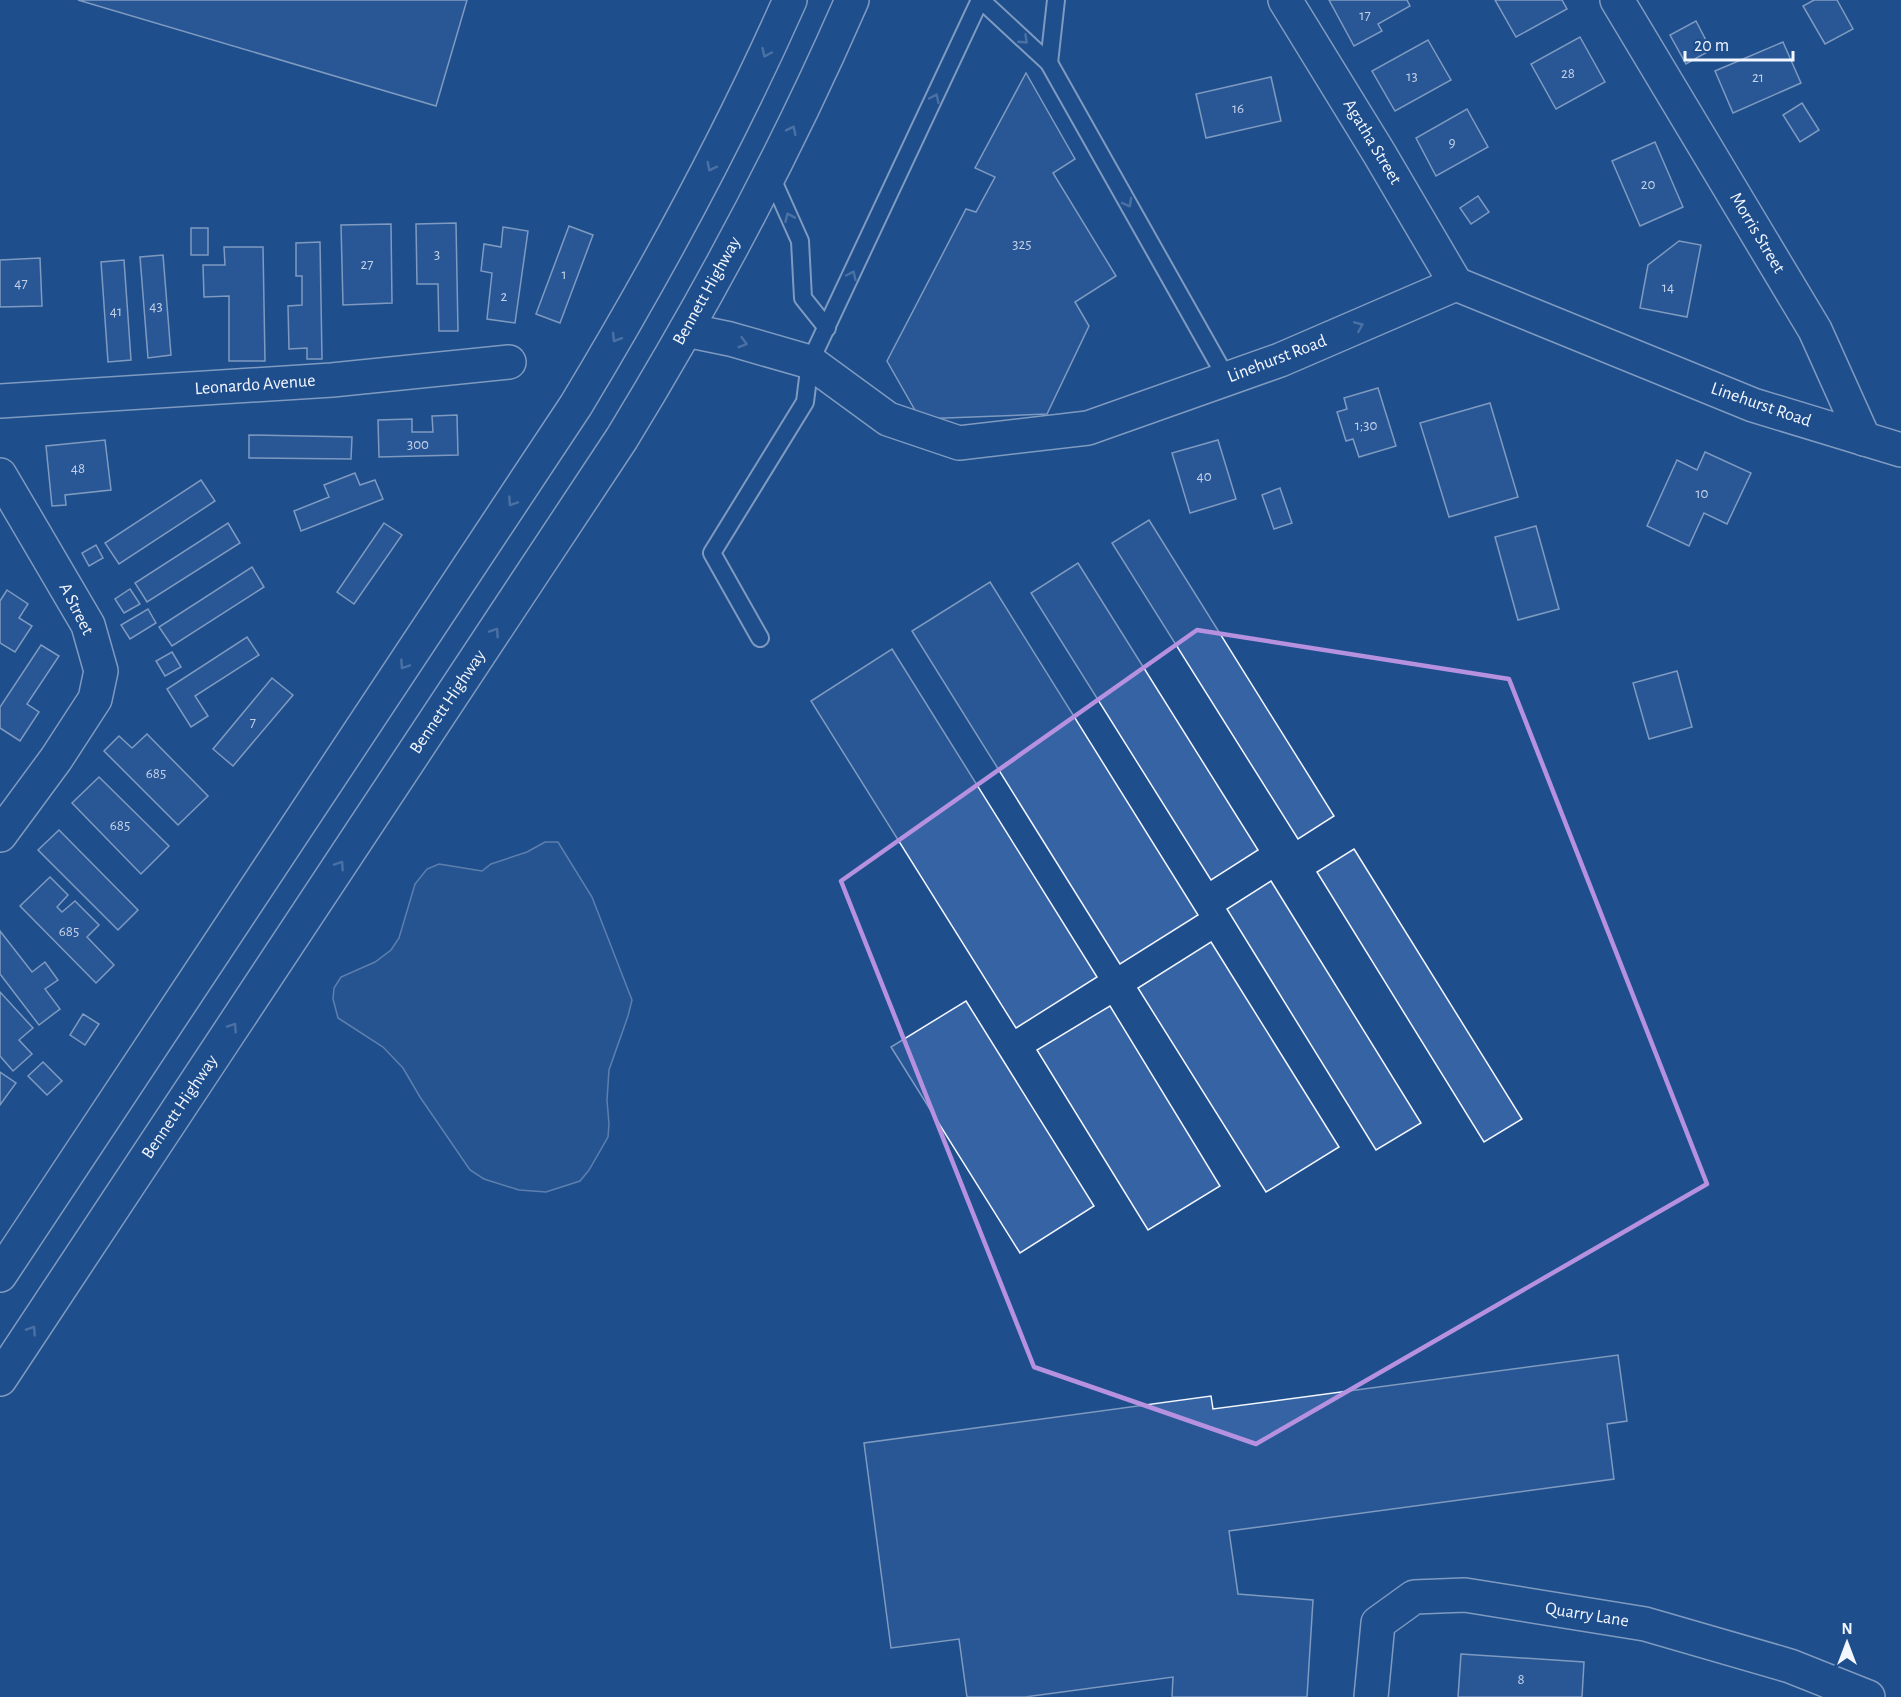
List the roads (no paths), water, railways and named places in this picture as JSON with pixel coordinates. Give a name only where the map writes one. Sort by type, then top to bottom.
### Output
[{"type":"main road","points":[[0,1275],[576,405],[644,291],[688,210],[737,115],[790,0]]},
{"type":"main road","name":"Bennett Highway","points":[[0,1378],[586,495],[650,392],[770,174],[852,0]]},
{"type":"main road","name":"Agatha Street","points":[[1285,0],[1456,284]]},
{"type":"main road","name":"Morris Street","points":[[1617,0],[1815,330],[1864,439]]},
{"type":"main road","name":"Linehurst Road","points":[[686,330],[730,339],[810,362],[888,419],[959,443],[1088,428],[1280,360],[1456,284],[1753,405],[1864,439]]},
{"type":"main road","name":"Leonardo Avenue","points":[[0,401],[332,380],[509,363]]},
{"type":"main road","points":[[1864,439],[1901,450]]},
{"type":"main road","name":"A Street","points":[[0,475],[88,625],[101,671],[96,699],[56,759],[0,835]]},
{"type":"main road","name":"Quarry Lane","points":[[1371,1697],[1378,1623],[1414,1597],[1465,1595],[1644,1624],[1790,1666],[1868,1697]]},
{"type":"lane","points":[[760,638],[712,553],[805,402],[810,362],[981,0],[1048,63],[1227,379]]},
{"type":"lane","points":[[1048,63],[1056,0]]},
{"type":"lane","points":[[770,174],[800,241],[803,298],[827,328]]}]
